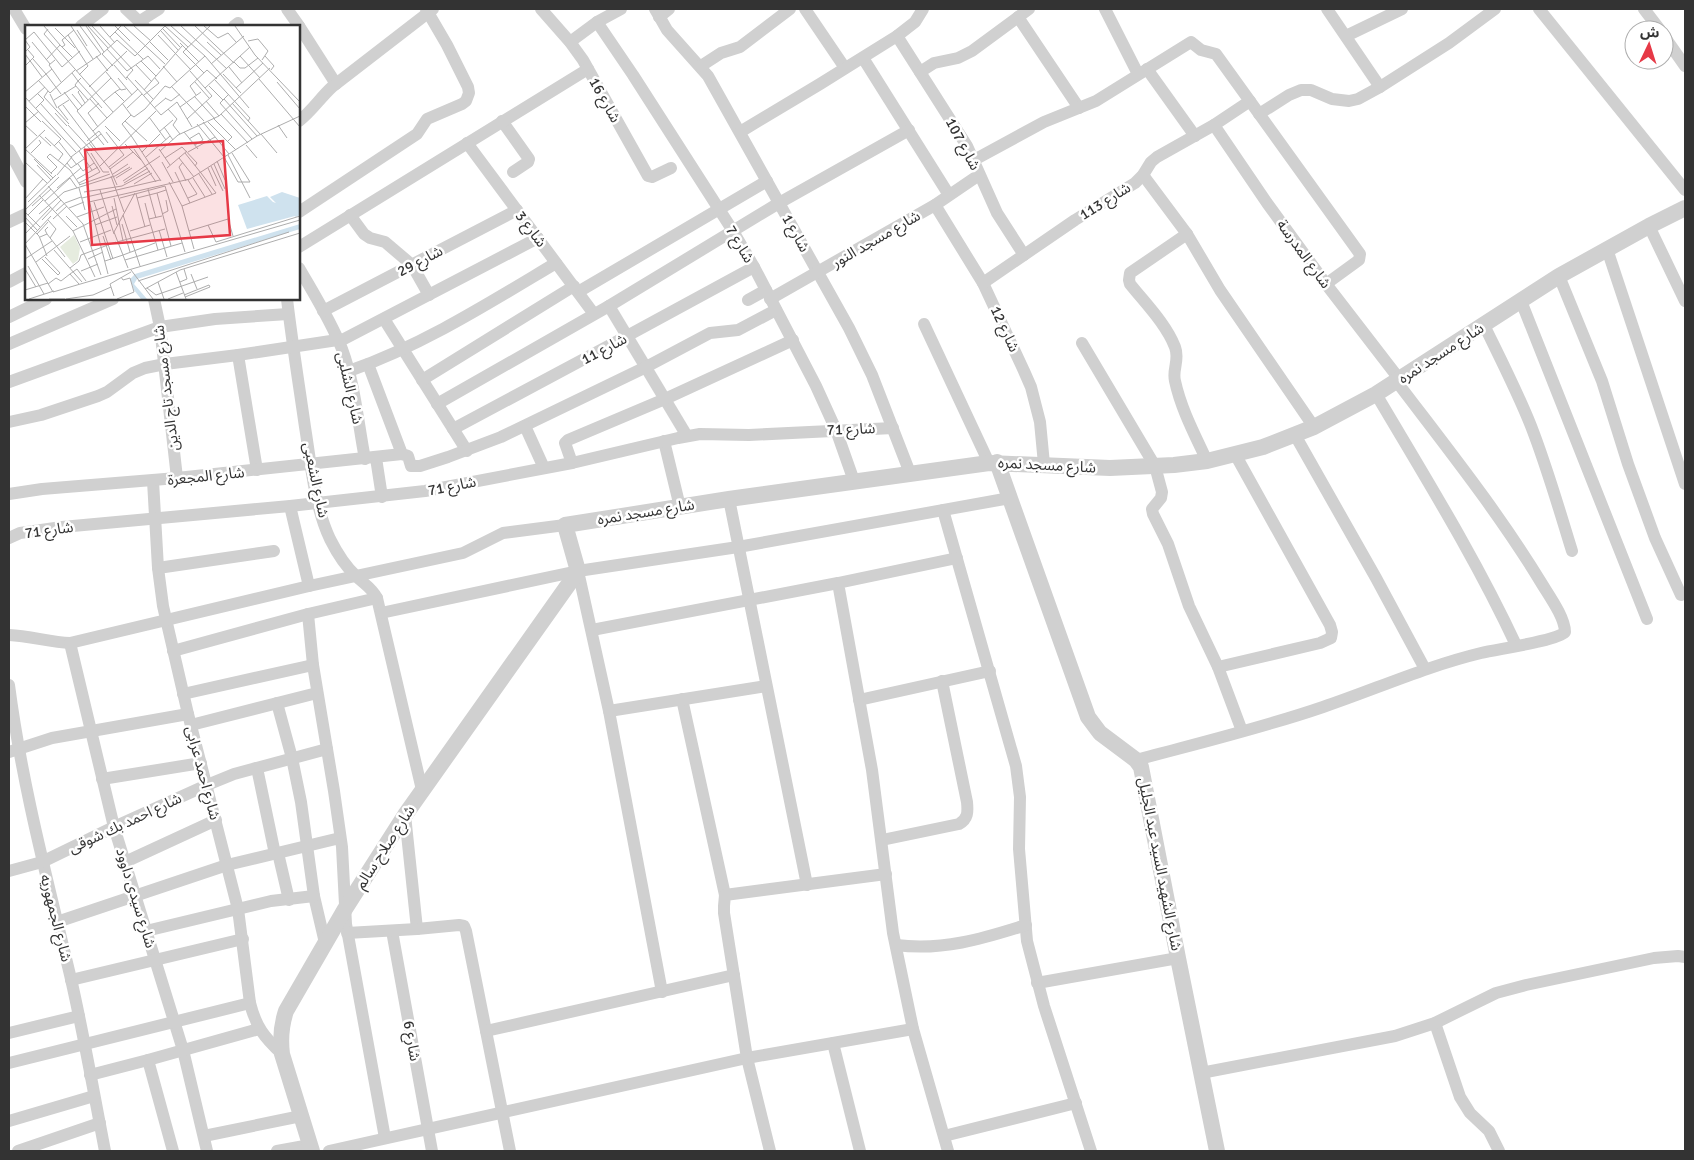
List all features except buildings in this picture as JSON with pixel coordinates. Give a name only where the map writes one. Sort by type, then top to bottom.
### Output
[{"type":"street","points":[[14,9],[25,27]]},
{"type":"street","points":[[84,18],[103,9]]},
{"type":"street","points":[[126,9],[142,24],[153,10]]},
{"type":"street","points":[[287,9],[298,25]]},
{"type":"street","name":"شارع 16","points":[[541,9],[570,42],[588,69],[648,176],[652,177],[671,168]]},
{"type":"street","points":[[570,42],[597,22],[621,9]]},
{"type":"street","points":[[701,66],[721,53],[740,47],[790,9]]},
{"type":"street","points":[[805,9],[845,68]]},
{"type":"street","points":[[740,132],[864,58],[897,36],[915,22],[923,9]]},
{"type":"street","points":[[920,72],[939,61],[958,58],[972,51],[1029,9]]},
{"type":"street","points":[[1105,9],[1142,72],[1195,136]]},
{"type":"street","points":[[1327,9],[1380,87]]},
{"type":"street","points":[[1346,36],[1402,9]]},
{"type":"street","points":[[1259,114],[1300,90],[1311,90],[1329,98],[1349,101],[1358,99],[1449,43],[1496,9]]},
{"type":"street","points":[[1539,9],[1685,190]]},
{"type":"street","points":[[1644,9],[1652,20]]},
{"type":"street","points":[[300,120],[336,84],[429,10],[468,87],[469,93],[466,100],[456,107],[427,120],[417,134],[300,211]]},
{"type":"street","name":"شارع 1","points":[[661,12],[678,43],[701,66],[712,82],[849,328],[872,375],[910,473]]},
{"type":"street","points":[[1018,17],[1079,108]]},
{"type":"street","name":"شارع 7","points":[[597,22],[733,231],[754,267],[793,340],[836,430],[854,481]]},
{"type":"street","points":[[300,28],[336,84]]},
{"type":"street","name":"شارع 107","points":[[897,36],[960,134],[974,160],[997,213],[1024,255]]},
{"type":"street","points":[[974,160],[1044,122],[1111,93],[1191,42],[1201,50],[1216,54],[1360,254],[1358,260],[1326,284]]},
{"type":"street","points":[[1674,50],[1685,66]]},
{"type":"street","points":[[864,58],[949,195]]},
{"type":"street","points":[[300,246],[588,69]]},
{"type":"street","name":"شارع 113","points":[[983,283],[1076,220],[1135,183],[1156,157],[1214,125],[1250,101]]},
{"type":"street","points":[[502,121],[529,159],[528,162],[513,172]]},
{"type":"street","name":"شارع المدرسة","points":[[1214,125],[1267,204],[1511,534],[1552,600],[1565,626],[1565,632],[1558,637],[1516,645]]},
{"type":"street","points":[[437,404],[609,306],[779,203],[909,130]]},
{"type":"street","name":"شارع 3","points":[[467,143],[594,314]]},
{"type":"street","points":[[9,150],[25,180]]},
{"type":"street","name":"شارع مسجد النور","points":[[771,300],[935,205],[980,175]]},
{"type":"street","points":[[1143,175],[1187,234],[1220,290],[1314,427]]},
{"type":"street","points":[[422,380],[576,289],[767,181]]},
{"type":"street","name":"شارع 12","points":[[935,205],[983,283],[1031,387],[1040,422],[1044,464]]},
{"type":"street","name":"شارع مسجد نمره","points":[[70,643],[309,586],[463,553],[503,533],[993,462],[1110,468],[1174,465],[1235,454],[1314,427],[1376,394],[1399,381],[1559,276],[1685,208]]},
{"type":"street","name":"شارع 29","points":[[323,311],[517,210]]},
{"type":"street","points":[[9,222],[25,214]]},
{"type":"street","points":[[350,215],[364,234],[370,238],[385,242],[412,265],[429,295]]},
{"type":"street","points":[[1649,226],[1685,301]]},
{"type":"street","points":[[1187,234],[1130,273],[1129,280],[1175,346],[1178,358],[1174,378],[1176,386],[1207,460]]},
{"type":"street","points":[[9,422],[41,415],[107,392],[133,373],[144,368],[339,341],[538,238]]},
{"type":"street","points":[[1607,249],[1685,484]]},
{"type":"street","points":[[349,371],[403,350],[484,306],[556,263]]},
{"type":"street","name":"شارع 11","points":[[453,429],[754,267]]},
{"type":"street","name":"شارع الشلبى","points":[[300,272],[339,341],[349,371],[370,458],[382,497]]},
{"type":"street","points":[[9,282],[25,274]]},
{"type":"street","points":[[1559,276],[1602,381],[1628,464],[1655,538],[1681,595]]},
{"type":"street","points":[[9,317],[44,300]]},
{"type":"street","points":[[9,344],[111,300]]},
{"type":"street","name":"شارع مسجد تاج الدين","points":[[154,300],[165,364],[177,478]]},
{"type":"street","name":"شارع الشعبى","points":[[287,300],[318,504],[329,537],[336,551],[356,576],[369,586],[377,598],[422,790]]},
{"type":"street","points":[[748,300],[771,300]]},
{"type":"street","points":[[368,364],[402,454],[408,456],[411,466],[416,467],[467,451],[525,426],[646,367],[710,333],[738,330],[771,300]]},
{"type":"street","points":[[1521,301],[1647,619]]},
{"type":"street","points":[[609,306],[666,398],[687,436]]},
{"type":"street","points":[[9,382],[160,327],[214,319],[288,314]]},
{"type":"street","points":[[384,318],[467,451]]},
{"type":"street","points":[[924,324],[993,462]]},
{"type":"street","points":[[1484,324],[1530,425],[1548,473],[1572,551]]},
{"type":"street","points":[[572,463],[565,441],[666,398],[793,340]]},
{"type":"street","points":[[1082,343],[1155,466],[1162,492],[1161,498],[1152,509],[1153,514],[1168,544],[1189,606],[1218,667],[1242,732]]},
{"type":"street","points":[[238,355],[257,470]]},
{"type":"street","points":[[1136,760],[1242,732],[1321,708],[1468,656],[1516,645],[1493,595],[1462,538],[1376,394]]},
{"type":"street","points":[[525,426],[544,468]]},
{"type":"street","name":"شارع 71","points":[[9,538],[20,533],[55,528],[318,504],[444,488],[572,463],[700,434],[749,435],[893,428]]},
{"type":"street","points":[[1294,435],[1426,670]]},
{"type":"street","points":[[664,441],[680,507]]},
{"type":"street","name":"شارع المجعرة","points":[[9,494],[42,489],[153,481],[311,465],[402,454]]},
{"type":"street","points":[[1218,667],[1328,641],[1332,638],[1330,625],[1235,454]]},
{"type":"street","name":"شارع الشهيد السيد عبد الجليل","points":[[993,462],[1010,498],[1088,717],[1100,733],[1136,760],[1141,766],[1217,1151]]},
{"type":"street","name":"شارع احمد عرابى","points":[[153,481],[158,568],[166,620],[189,719],[238,909],[253,1016],[267,1040],[282,1054]]},
{"type":"street","points":[[381,613],[578,571],[738,547],[1010,498]]},
{"type":"street","points":[[729,499],[807,885]]},
{"type":"street","points":[[290,506],[309,586]]},
{"type":"street","points":[[943,510],[1013,752],[1019,781],[1019,849],[1029,948],[1037,982],[1091,1151]]},
{"type":"street","points":[[565,525],[592,630],[609,711],[662,992]]},
{"type":"street","points":[[158,568],[274,551]]},
{"type":"street","points":[[592,630],[957,558]]},
{"type":"street","name":"شارع صلاح سالم","points":[[311,1148],[282,1054],[281,1032],[286,1010],[345,909],[406,814],[578,571]]},
{"type":"street","points":[[838,583],[872,770],[891,920],[913,1029],[948,1151]]},
{"type":"street","points":[[173,651],[308,614],[377,598]]},
{"type":"street","points":[[308,614],[313,665],[340,838],[347,933],[385,1138]]},
{"type":"street","points":[[9,635],[29,636],[70,643]]},
{"type":"street","name":"شارع سيدى داوود","points":[[70,643],[114,827],[183,1050],[207,1151]]},
{"type":"street","points":[[183,694],[313,665]]},
{"type":"street","points":[[859,700],[990,671]]},
{"type":"street","points":[[882,840],[959,824],[967,816],[967,802],[942,681]]},
{"type":"street","name":"شارع الجمهوريه","points":[[9,685],[13,750],[71,980],[106,1151]]},
{"type":"street","points":[[609,711],[766,686]]},
{"type":"street","points":[[13,750],[52,738],[91,730],[189,719],[278,703],[317,693]]},
{"type":"street","points":[[682,699],[725,895],[724,913],[747,1058],[770,1151]]},
{"type":"street","points":[[278,703],[292,758],[314,896],[326,943]]},
{"type":"street","name":"شارع احمد بك شوقى","points":[[9,872],[42,862],[206,785],[327,748]]},
{"type":"street","points":[[102,780],[201,763]]},
{"type":"street","points":[[257,768],[276,854],[289,900]]},
{"type":"street","points":[[406,814],[410,876],[417,929]]},
{"type":"street","points":[[125,862],[216,820]]},
{"type":"street","points":[[57,922],[227,865],[340,838]]},
{"type":"street","points":[[725,895],[886,874]]},
{"type":"street","points":[[146,931],[271,902],[314,896]]},
{"type":"street","points":[[347,933],[454,925],[464,926],[510,1151]]},
{"type":"street","points":[[896,945],[915,948],[950,946],[1026,925]]},
{"type":"street","name":"شارع 6","points":[[392,930],[432,1151]]},
{"type":"street","points":[[71,980],[243,939]]},
{"type":"street","points":[[1201,1073],[1379,1040],[1435,1023],[1496,993],[1654,958],[1685,957]]},
{"type":"street","points":[[1037,982],[1178,958]]},
{"type":"street","points":[[486,1031],[734,975]]},
{"type":"street","points":[[9,1063],[250,1002]]},
{"type":"street","points":[[9,1033],[79,1016]]},
{"type":"street","points":[[1435,1023],[1460,1097],[1470,1113],[1489,1130],[1500,1151]]},
{"type":"street","points":[[90,1075],[259,1029]]},
{"type":"street","points":[[328,1151],[747,1058],[913,1029]]},
{"type":"street","points":[[833,1043],[860,1151]]},
{"type":"street","points":[[148,1060],[173,1151]]},
{"type":"street","points":[[9,1122],[94,1096]]},
{"type":"street","points":[[944,1136],[1076,1103]]},
{"type":"street","points":[[204,1136],[301,1116]]},
{"type":"street","points":[[18,1151],[100,1123]]},
{"type":"street","points":[[277,1151],[311,1148]]}]
